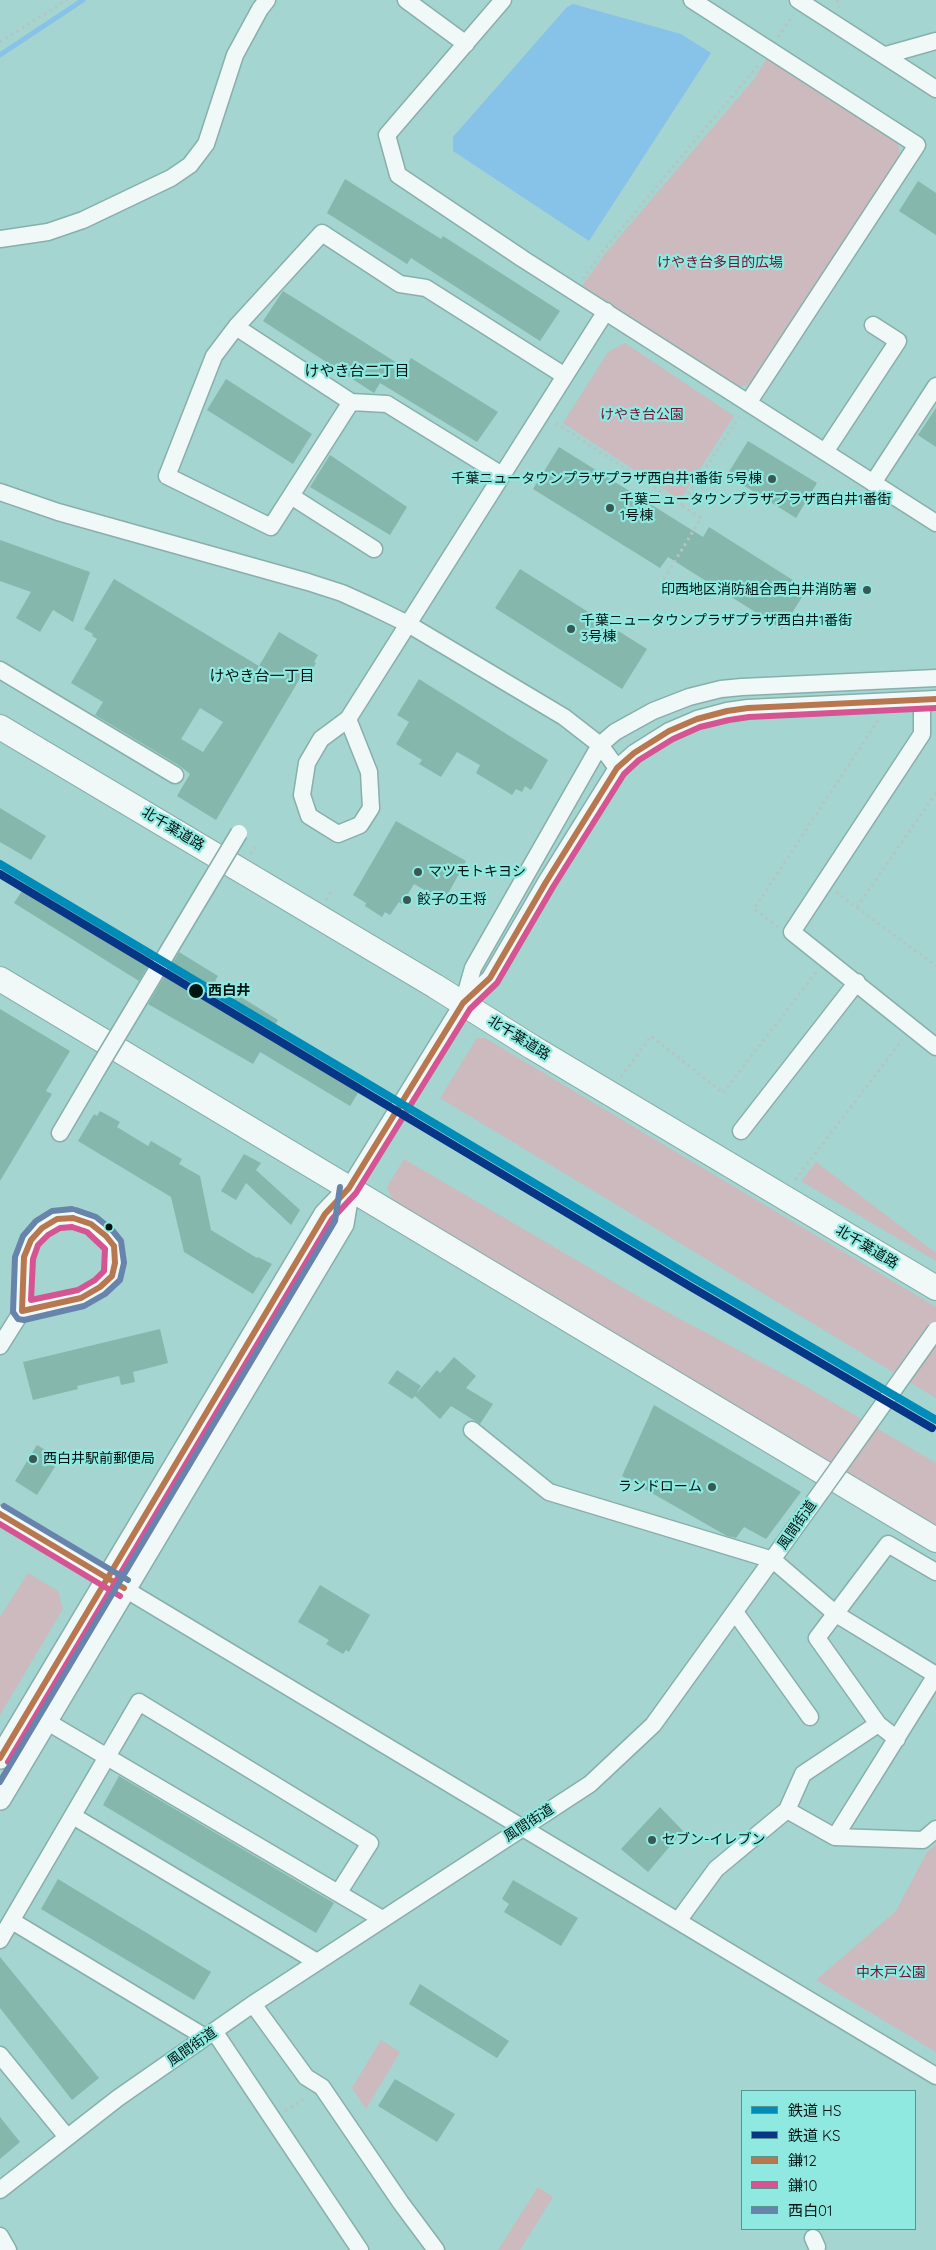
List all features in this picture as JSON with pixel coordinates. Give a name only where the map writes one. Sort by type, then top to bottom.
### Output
[{"type":"highway","name":"北千葉道路","points":[[0,727],[459,1010],[532,1047],[936,1288]]},
{"type":"highway","points":[[0,979],[353,1182],[936,1540]]},
{"type":"main road","points":[[0,1758],[116,1583],[343,1224],[353,1182]]},
{"type":"main road","points":[[0,1799],[46,1721],[116,1583]]},
{"type":"street","points":[[0,239],[48,232],[83,220],[171,178],[190,165],[206,144],[235,55],[260,9],[267,0]]},
{"type":"street","points":[[406,0],[466,44]]},
{"type":"street","points":[[504,0],[387,135],[398,176],[606,311],[744,408],[825,452],[936,523]]},
{"type":"street","points":[[692,0],[917,145],[744,408]]},
{"type":"street","points":[[800,1],[936,89]]},
{"type":"street","points":[[886,55],[936,40]]},
{"type":"street","points":[[350,402],[271,527],[167,476],[214,356],[236,327],[322,233],[400,284],[426,288],[565,376]]},
{"type":"street","points":[[348,719],[369,772],[371,808],[360,825],[338,834],[309,816],[302,795],[307,763],[321,739],[348,719],[606,311]]},
{"type":"street","points":[[825,452],[898,341],[873,325]]},
{"type":"street","points":[[236,327],[350,402],[387,404],[502,475]]},
{"type":"street","points":[[873,482],[936,386]]},
{"type":"street","points":[[0,492],[58,512],[316,585],[373,607],[408,624],[564,717],[600,745],[617,768]]},
{"type":"street","points":[[291,496],[374,549]]},
{"type":"street","points":[[0,670],[175,775]]},
{"type":"street","points":[[459,1010],[473,968],[600,745],[615,732],[653,711],[689,697],[721,690],[742,687],[936,678]]},
{"type":"street","points":[[353,1182],[459,1010],[490,978],[546,882],[617,768],[634,753],[669,732],[697,719],[727,711],[748,708],[929,700],[922,734],[792,932],[936,1047]]},
{"type":"street","points":[[60,1133],[239,833]]},
{"type":"street","points":[[741,1131],[857,982]]},
{"type":"street","points":[[0,1346],[22,1312],[24,1258],[31,1240],[42,1228],[57,1220],[73,1218],[92,1224],[106,1236],[114,1246],[115,1263],[112,1276],[100,1288],[82,1298],[22,1312]]},
{"type":"street","name":"風間街道","points":[[0,2190],[118,2098],[253,2004],[485,1853],[521,1827],[590,1784],[653,1725],[936,1330]]},
{"type":"street","points":[[472,1430],[549,1492],[773,1560],[836,1614],[936,1675],[835,1837]]},
{"type":"street","points":[[0,1514],[936,2076]]},
{"type":"street","points":[[897,1738],[878,1724],[817,1638],[888,1544],[936,1572]]},
{"type":"street","points":[[735,1612],[810,1717]]},
{"type":"street","points":[[0,1940],[139,1702],[370,1843],[339,1892]]},
{"type":"street","points":[[46,1721],[382,1919]]},
{"type":"street","points":[[678,1921],[716,1869],[787,1810],[803,1774],[878,1724]]},
{"type":"street","points":[[787,1810],[835,1837],[923,1840],[936,1829]]},
{"type":"street","points":[[73,1816],[317,1962]]},
{"type":"street","points":[[12,1921],[210,2034],[272,2119],[360,2250]]},
{"type":"street","points":[[253,2004],[306,2077],[322,2087],[401,2203],[436,2250]]},
{"type":"street","points":[[0,2055],[67,2138]]},
{"type":"street","points":[[0,2236],[8,2250]]},
{"type":"path","points":[[0,42],[66,0]]},
{"type":"path","points":[[773,44],[800,1]]},
{"type":"path","points":[[581,281],[602,252],[761,62]]},
{"type":"path","points":[[681,505],[744,408]]},
{"type":"path","points":[[556,423],[701,518],[664,579]]},
{"type":"path","points":[[792,932],[779,928],[754,909],[877,722],[878,716]]},
{"type":"path","points":[[857,907],[936,793]]},
{"type":"path","points":[[250,855],[257,844]]},
{"type":"path","points":[[824,884],[936,966]]},
{"type":"path","points":[[326,900],[333,889]]},
{"type":"path","points":[[621,1078],[651,1036],[723,1093],[826,959]]},
{"type":"path","points":[[795,1180],[912,1027]]},
{"type":"path","points":[[272,2119],[322,2087]]},
{"type":"green space","name":"けやき台多目的広場","points":[[767,58],[898,143],[900,156],[751,385],[737,387],[582,286],[604,255],[754,79]]},
{"type":"green space","name":"けやき台公園","points":[[625,343],[734,416],[680,500],[563,423],[608,352]]},
{"type":"green space","points":[[477,1038],[485,1038],[936,1307],[936,1398],[440,1098]]},
{"type":"green space","points":[[404,1159],[641,1298],[800,1383],[936,1463],[936,1525],[392,1200],[387,1187]]},
{"type":"green space","points":[[816,1162],[936,1253],[936,1261],[801,1181]]},
{"type":"green space","points":[[28,1573],[58,1591],[63,1609],[0,1715],[0,1617]]},
{"type":"green space","name":"中木戸公園","points":[[936,1845],[936,2052],[816,1980],[896,1911],[927,1852]]},
{"type":"green space","points":[[381,2040],[400,2052],[366,2109],[352,2088]]},
{"type":"green space","points":[[538,2187],[553,2197],[520,2250],[498,2250]]},
{"type":"water","points":[[573,4],[681,34],[711,53],[589,241],[453,151],[453,137],[567,7]]},
{"type":"building","points":[[345,179],[441,239],[443,236],[560,311],[540,341],[411,258],[407,264],[327,213]]},
{"type":"building","points":[[918,181],[936,193],[936,235],[899,211]]},
{"type":"building","points":[[283,291],[405,368],[411,358],[498,412],[477,442],[380,383],[374,393],[263,321]]},
{"type":"building","points":[[226,379],[312,434],[293,464],[207,410]]},
{"type":"building","points":[[936,408],[936,447],[918,435]]},
{"type":"building","name":"千葉ニュータウンプラザプラザ西白井1番街 5号棟","points":[[748,441],[817,483],[796,518],[727,475]]},
{"type":"building","points":[[559,447],[703,537],[709,527],[807,589],[782,629],[668,557],[660,568],[533,489]]},
{"type":"building","points":[[330,455],[407,507],[390,535],[310,487]]},
{"type":"building","points":[[0,540],[90,572],[73,622],[53,610],[40,632],[16,618],[31,592],[0,581]]},
{"type":"building","name":"千葉ニュータウンプラザプラザ西白井1番街 3号棟","points":[[520,569],[647,649],[622,689],[495,608]]},
{"type":"building","points":[[114,579],[259,666],[279,632],[318,655],[308,678],[302,675],[216,820],[177,796],[190,774],[180,766],[95,715],[103,702],[71,683],[97,639],[92,636],[93,634],[84,629]],"holes":[[[200,708],[223,722],[203,752],[181,739]]]},
{"type":"building","points":[[419,679],[548,760],[531,790],[525,786],[522,792],[516,789],[512,795],[476,773],[480,765],[457,752],[441,777],[419,764],[422,760],[396,744],[409,722],[397,715]]},
{"type":"building","points":[[0,808],[46,836],[31,860],[0,842]]},
{"type":"building","points":[[396,821],[466,861],[444,901],[414,884],[402,904],[399,902],[390,915],[385,912],[382,917],[365,906],[366,903],[353,895]]},
{"type":"building","points":[[28,882],[153,957],[139,981],[14,903]]},
{"type":"building","name":"西白井","points":[[179,952],[218,976],[215,981],[278,1020],[272,1030],[363,1085],[350,1106],[260,1052],[253,1064],[148,1004]]},
{"type":"building","points":[[0,1009],[70,1051],[46,1091],[52,1094],[0,1181]]},
{"type":"building","points":[[100,1111],[120,1122],[117,1127],[148,1146],[151,1141],[182,1159],[179,1164],[200,1176],[211,1230],[257,1258],[272,1264],[253,1294],[184,1252],[171,1197],[78,1141],[94,1114],[97,1116]]},
{"type":"building","points":[[244,1154],[261,1163],[256,1170],[300,1210],[291,1225],[246,1183],[236,1200],[221,1191]]},
{"type":"building","points":[[160,1329],[168,1363],[133,1372],[135,1382],[121,1385],[119,1376],[77,1386],[78,1389],[33,1400],[23,1362]]},
{"type":"building","points":[[454,1357],[476,1376],[466,1388],[493,1404],[480,1424],[451,1406],[440,1419],[415,1396],[412,1399],[388,1383],[397,1370],[421,1386],[416,1394],[437,1370],[440,1373]]},
{"type":"building","points":[[654,1405],[801,1492],[766,1539],[744,1527],[736,1538],[727,1536],[622,1476]]},
{"type":"building","points":[[37,1445],[60,1459],[37,1495],[15,1481]]},
{"type":"building","points":[[320,1585],[370,1615],[349,1652],[346,1650],[343,1654],[326,1644],[329,1640],[298,1622]]},
{"type":"building","points":[[119,1776],[334,1903],[316,1933],[103,1805]]},
{"type":"building","name":"セブン-イレブン","points":[[660,1807],[683,1831],[648,1872],[621,1849]]},
{"type":"building","points":[[58,1879],[211,1972],[194,2000],[41,1909]]},
{"type":"building","points":[[513,1880],[578,1918],[561,1946],[504,1912],[509,1904],[502,1899]]},
{"type":"building","points":[[0,1957],[99,2078],[72,2100],[0,2008]]},
{"type":"building","points":[[420,1984],[509,2041],[497,2058],[409,2004]]},
{"type":"building","points":[[395,2079],[455,2114],[437,2142],[378,2106]]},
{"type":"building","points":[[0,2117],[20,2142],[0,2159]]},
{"type":"waterway","points":[[0,55],[83,0]]},
{"type":"rail line","name":"HS","points":[[0,864],[695,1279],[936,1420]]},
{"type":"rail line","name":"KS","points":[[0,874],[691,1287],[932,1428]]},
{"type":"transit line","name":"鎌12","points":[[0,1758],[325,1214],[349,1188],[463,1003],[490,978],[546,882],[617,768],[634,753],[669,731],[697,719],[727,711],[748,708],[936,699]]},
{"type":"transit line","name":"鎌10","points":[[8,1762],[332,1219],[356,1193],[470,1009],[497,983],[553,887],[624,774],[639,760],[673,739],[700,727],[729,720],[749,717],[936,708]]},
{"type":"transit line","name":"西白01","points":[[0,1782],[335,1221],[340,1187]]},
{"type":"transit line","name":"西白01","points":[[72,1209],[52,1211],[36,1221],[23,1236],[15,1257],[13,1312],[18,1319],[24,1320],[84,1306],[105,1294],[120,1280],[124,1263],[121,1241],[112,1230],[96,1217],[76,1210]]},
{"type":"transit line","name":"鎌12","points":[[73,1218],[91,1224],[106,1236],[114,1246],[115,1263],[112,1276],[100,1287],[81,1298],[22,1311],[24,1257],[31,1240],[42,1228],[57,1219],[73,1218]]},
{"type":"transit line","name":"鎌10","points":[[72,1227],[87,1232],[105,1249],[104,1271],[95,1280],[78,1290],[31,1300],[33,1259],[38,1245],[48,1235],[60,1228],[72,1227]]},
{"type":"transit line","name":"西白01","points":[[4,1506],[128,1580]]},
{"type":"transit line","name":"鎌12","points":[[0,1514],[124,1588]]},
{"type":"transit line","name":"鎌10","points":[[0,1524],[120,1596]]},
{"type":"place","name":"千葉ニュータウンプラザプラザ西白井1番街 5号棟","points":[[772,479]]},
{"type":"place","name":"千葉ニュータウンプラザプラザ西白井1番街 1号棟","points":[[610,508]]},
{"type":"place","name":"印西地区消防組合西白井消防署","points":[[867,590]]},
{"type":"place","name":"千葉ニュータウンプラザプラザ西白井1番街 3号棟","points":[[571,629]]},
{"type":"place","name":"マツモトキヨシ","points":[[418,872]]},
{"type":"place","name":"餃子の王将","points":[[407,900]]},
{"type":"place","name":"西白井","points":[[196,991]]},
{"type":"place","name":"西白井駅前郵便局","points":[[33,1459]]},
{"type":"place","name":"ランドローム","points":[[712,1487]]},
{"type":"place","name":"セブン-イレブン","points":[[652,1840]]},
{"type":"district","name":"けやき台二丁目","points":[[357,371]]},
{"type":"district","name":"けやき台一丁目","points":[[262,676]]}]
